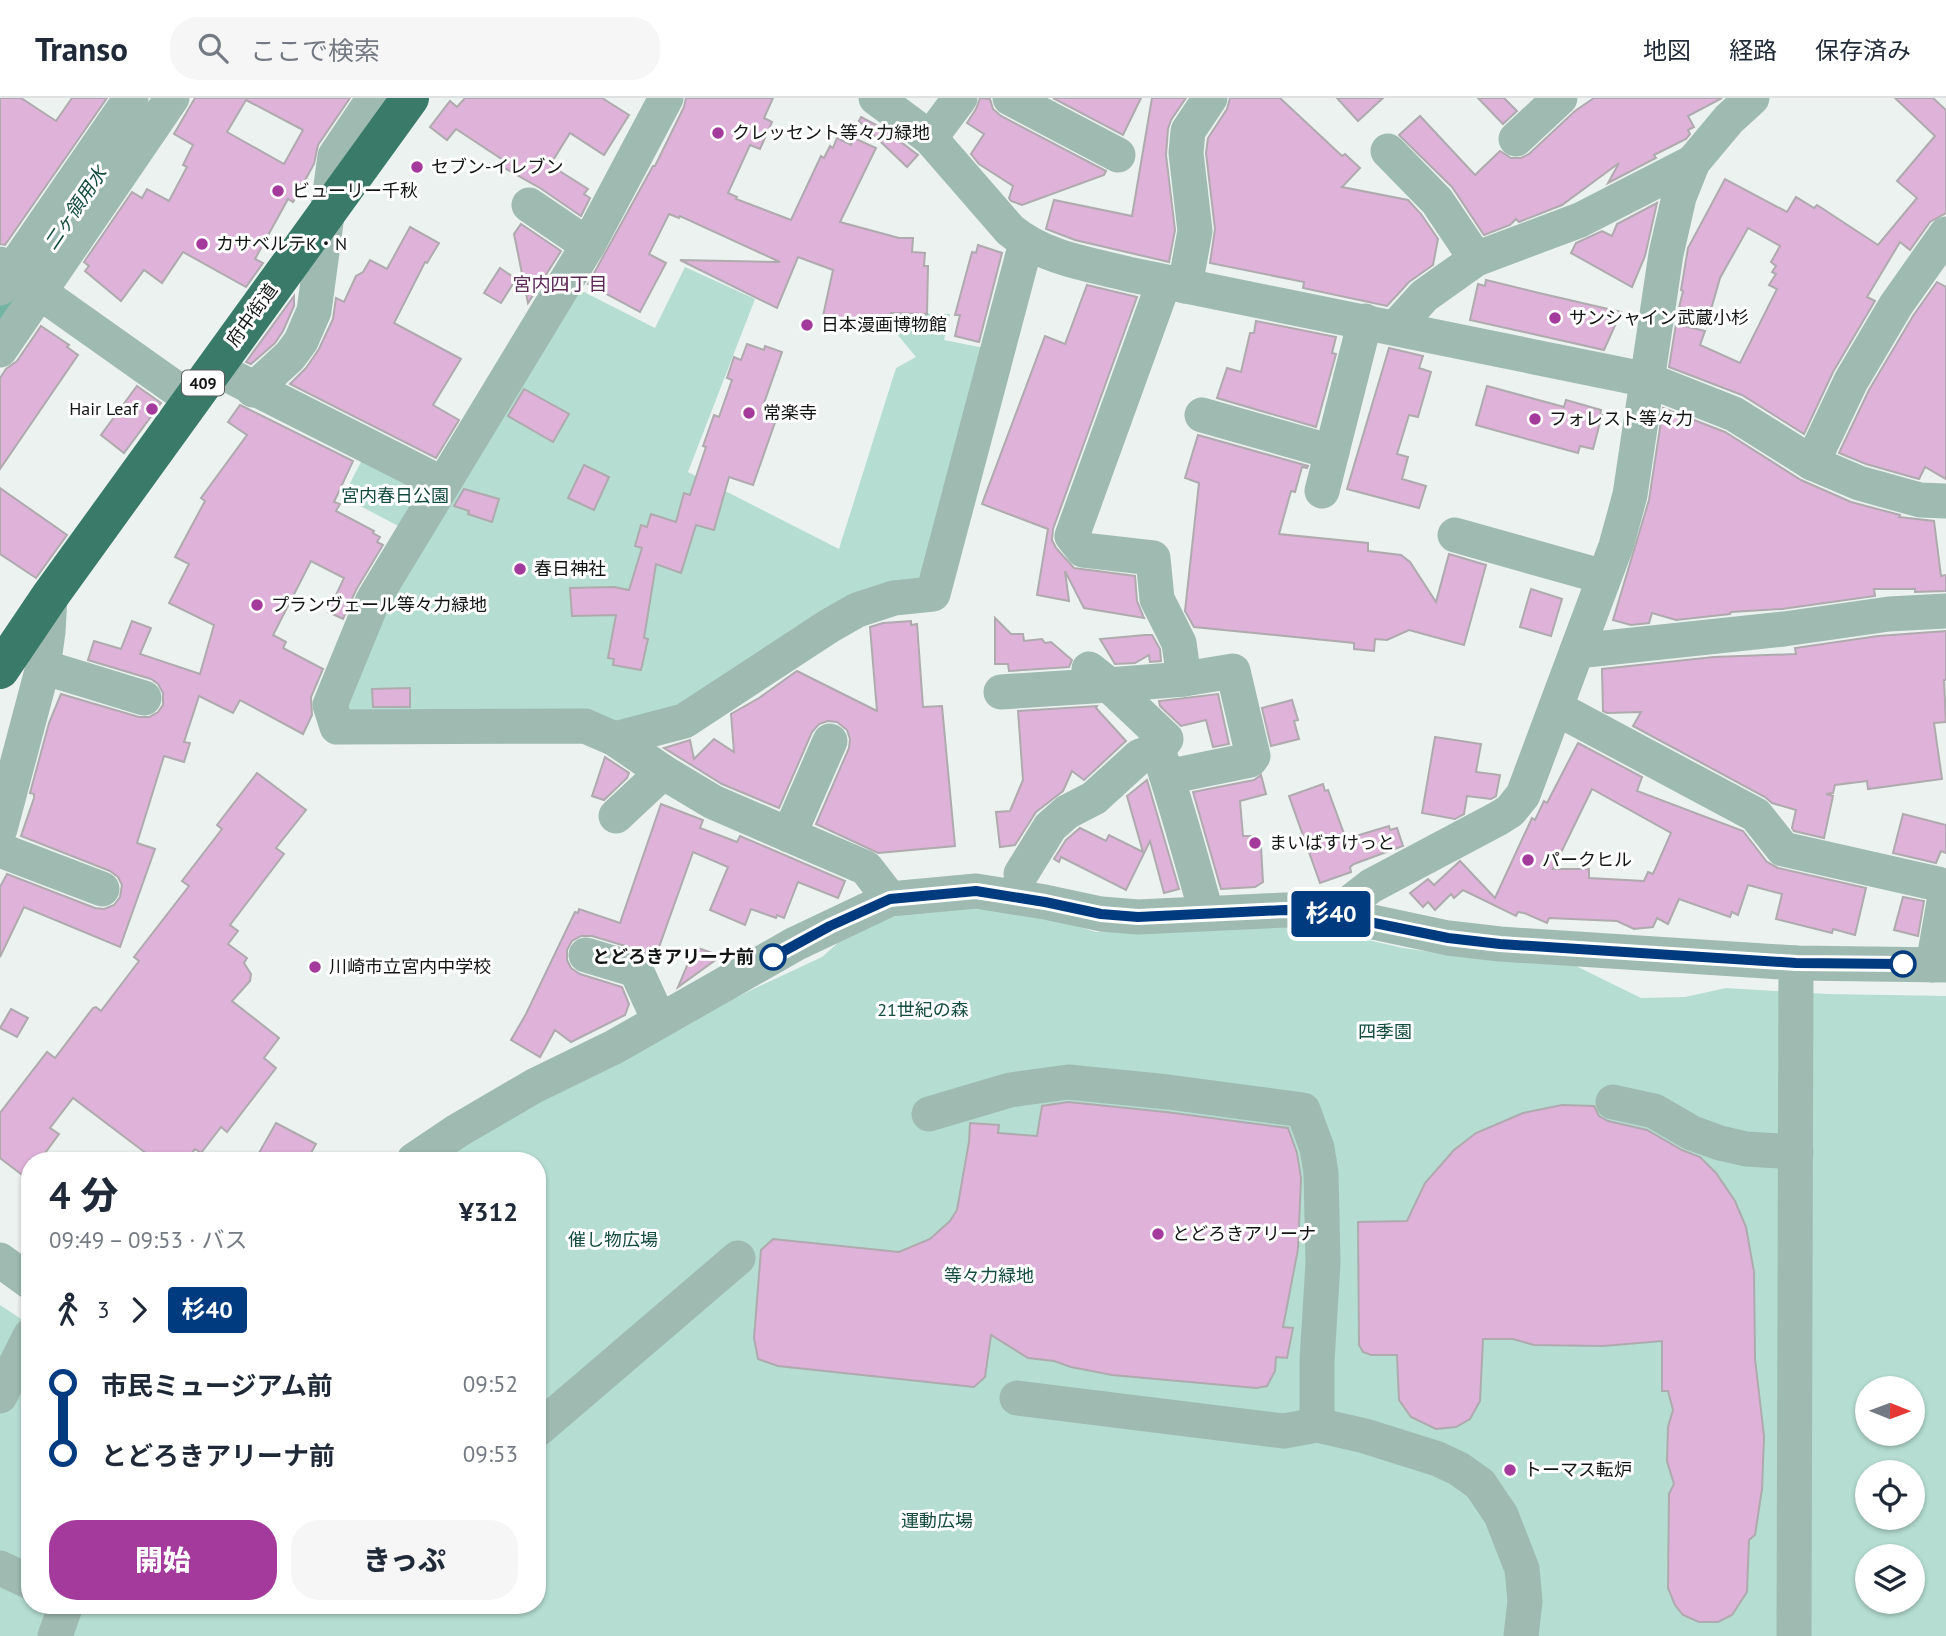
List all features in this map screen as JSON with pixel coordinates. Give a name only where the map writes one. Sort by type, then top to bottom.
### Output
[{"type":"highway","name":"府中街道","points":[[0,670],[50,596],[410,98]]},
{"type":"street","points":[[0,350],[16,280],[131,98]]},
{"type":"street","points":[[16,280],[172,98]]},
{"type":"street","points":[[253,390],[290,356],[301,341],[314,311],[335,156],[374,98]]},
{"type":"street","points":[[666,98],[588,245],[373,600],[330,705],[337,727],[585,726],[615,739],[713,802],[866,868],[890,899]]},
{"type":"street","points":[[876,98],[930,138],[1010,230],[1026,243],[1049,254],[1174,284],[1648,380],[1734,414],[1812,463],[1859,484],[1902,496],[1946,502]]},
{"type":"street","points":[[930,138],[960,98]]},
{"type":"street","points":[[1010,98],[1118,155]]},
{"type":"street","points":[[1184,679],[1179,643],[1157,599],[1153,558],[1083,550],[1072,536],[1195,231],[1186,153],[1188,131],[1210,98]]},
{"type":"street","points":[[1335,915],[1371,886],[1510,811],[1523,795],[1604,577],[1630,495],[1666,254],[1679,197],[1693,162],[1752,98]]},
{"type":"street","points":[[1516,139],[1554,100]]},
{"type":"street","points":[[1388,151],[1437,201],[1476,259]]},
{"type":"street","points":[[1322,491],[1332,452],[1380,324],[1476,259],[1580,220],[1693,162]]},
{"type":"street","points":[[529,205],[588,245]]},
{"type":"street","points":[[1812,463],[1851,381],[1896,305],[1946,234]]},
{"type":"street","points":[[615,739],[684,721],[857,610],[894,598],[933,594],[1026,243]]},
{"type":"street","points":[[16,280],[192,400]]},
{"type":"street","points":[[215,367],[253,390],[443,484]]},
{"type":"street","points":[[1202,415],[1332,452]]},
{"type":"street","points":[[1455,535],[1604,577]]},
{"type":"street","points":[[0,829],[43,667],[50,596]]},
{"type":"street","points":[[1577,651],[1784,629],[1889,614],[1946,611]]},
{"type":"street","points":[[43,667],[144,698]]},
{"type":"street","points":[[1001,692],[1099,677],[1184,679],[1233,671],[1253,756],[1250,760],[1162,763],[1140,756],[1094,798],[1067,812],[1050,827],[1021,874]]},
{"type":"street","points":[[1099,677],[1166,739],[1162,763],[1206,912]]},
{"type":"street","points":[[426,1152],[534,1086],[614,1047],[795,944],[890,899],[976,891],[1033,899],[1101,914],[1138,917],[1285,910],[1335,915],[1474,941],[1796,963],[1939,965],[1945,896],[1938,884],[1783,849],[1756,815],[1556,708]]},
{"type":"street","points":[[789,835],[830,741]]},
{"type":"street","points":[[616,816],[663,772]]},
{"type":"street","points":[[0,850],[102,889]]},
{"type":"street","points":[[586,955],[636,970],[659,1020]]},
{"type":"street","points":[[1794,1636],[1796,963]]},
{"type":"street","points":[[929,1114],[1010,1090],[1068,1082],[1168,1092],[1303,1111],[1317,1148],[1321,1173],[1323,1263],[1317,1361],[1317,1425]]},
{"type":"street","points":[[1613,1101],[1654,1111],[1692,1133],[1720,1143],[1746,1149],[1796,1152]]},
{"type":"street","points":[[546,1422],[738,1258]]},
{"type":"street","points":[[0,1260],[21,1275]]},
{"type":"street","points":[[0,1396],[21,1354]]},
{"type":"street","points":[[1017,1398],[1284,1432],[1317,1425],[1392,1443],[1438,1459],[1459,1469],[1480,1484],[1501,1515],[1522,1569],[1525,1601],[1521,1636]]},
{"type":"street","points":[[0,1568],[21,1578]]},
{"type":"street","points":[[55,1636],[63,1614]]},
{"type":"green space","points":[[685,267],[755,299],[688,472],[839,549],[896,368],[916,357],[897,334],[899,313],[950,314],[944,340],[989,349],[926,588],[681,714],[614,730],[345,719],[341,704],[379,608],[576,288],[655,328]]},
{"type":"green space","name":"宮内春日公園","points":[[365,454],[433,487],[406,530],[343,497]]},
{"type":"green space","name":"等々力緑地","points":[[973,907],[1027,911],[1096,932],[1147,932],[1268,923],[1319,929],[1403,948],[1489,960],[1576,966],[1641,998],[1685,997],[1726,988],[1827,994],[1946,996],[1946,1636],[0,1636],[0,1305],[21,1319],[21,1614],[546,1614],[546,1152],[450,1152],[472,1136],[686,1026],[730,1000],[822,957],[847,935],[892,917],[920,911]]},
{"type":"building","points":[[0,98],[21,98],[56,121],[72,98],[107,98],[5,245],[0,244]]},
{"type":"building","points":[[195,98],[350,98],[318,145],[314,164],[293,202],[288,199],[255,259],[263,263],[246,287],[183,252],[162,283],[144,270],[121,301],[85,271],[89,266],[84,262],[132,192],[142,198],[147,189],[169,201],[187,167],[183,165],[193,145],[174,134]],"holes":[[[246,100],[303,130],[284,164],[227,132]]]},
{"type":"building","points":[[465,98],[602,98],[629,115],[604,155],[570,133],[550,165],[588,189],[584,194],[590,198],[581,216],[540,188],[499,165],[503,160],[456,129],[447,140],[430,127],[450,101],[457,107]]},
{"type":"building","points":[[686,98],[773,98],[764,118],[772,122],[760,149],[750,145],[728,193],[737,197],[736,199],[791,220],[821,156],[824,158],[830,146],[833,148],[837,138],[851,145],[854,138],[876,148],[840,222],[899,238],[913,238],[912,252],[925,253],[924,266],[928,266],[927,314],[891,313],[889,327],[823,316],[833,270],[798,257],[777,308],[680,260],[780,262],[680,216],[679,218],[669,214],[649,254],[666,263],[640,312],[588,284],[655,166]]},
{"type":"building","points":[[980,98],[990,99],[993,109],[1001,116],[1106,171],[1104,175],[1022,205],[1011,201],[1009,198],[1013,186],[979,164],[971,154],[984,134],[967,123]]},
{"type":"building","points":[[1053,98],[1141,98],[1123,135]]},
{"type":"building","points":[[1152,98],[1186,98],[1168,129],[1166,155],[1175,230],[1169,262],[1075,240],[1046,229],[1054,200],[1132,216]]},
{"type":"building","points":[[1230,98],[1280,98],[1342,156],[1345,154],[1360,168],[1342,187],[1408,200],[1438,239],[1433,265],[1409,282],[1387,306],[1303,288],[1304,282],[1210,263],[1215,229],[1206,153],[1208,138],[1227,109]]},
{"type":"building","points":[[1337,98],[1383,98],[1358,121]]},
{"type":"building","points":[[1478,98],[1504,98],[1517,111],[1503,124]]},
{"type":"building","points":[[1594,98],[1722,98],[1688,116],[1694,127],[1688,130],[1690,134],[1686,139],[1654,155],[1656,158],[1608,183],[1619,163],[1562,205],[1519,222],[1516,219],[1510,225],[1484,235],[1452,187],[1399,135],[1420,116],[1475,175],[1500,151],[1511,158],[1521,158],[1529,154],[1575,111]]},
{"type":"building","points":[[1895,98],[1933,98],[1946,110],[1946,213],[1930,222],[1910,250],[1900,242],[1867,297],[1875,301],[1833,372],[1804,434],[1742,395],[1669,367],[1676,324],[1705,331],[1700,345],[1740,363],[1777,289],[1769,285],[1776,274],[1772,272],[1776,266],[1771,262],[1780,246],[1748,228],[1720,278],[1706,327],[1678,312],[1688,248],[1725,179],[1787,212],[1796,197],[1814,208],[1817,205],[1878,245],[1917,198],[1897,181],[1935,136]]},
{"type":"building","points":[[861,117],[882,128],[918,155],[907,167],[859,121]]},
{"type":"building","points":[[1657,203],[1645,256],[1632,287],[1571,253],[1576,243],[1602,231],[1612,236],[1617,224]]},
{"type":"building","points":[[521,224],[561,251],[528,303],[514,234]]},
{"type":"building","points":[[410,227],[439,243],[427,263],[425,262],[394,323],[461,359],[433,405],[459,420],[436,458],[290,384],[306,368],[319,349],[333,319],[336,298],[344,302],[356,276],[363,272],[370,260],[387,269]]},
{"type":"building","points":[[978,245],[1002,253],[979,342],[955,336],[960,315],[955,315],[972,252],[976,253]]},
{"type":"building","points":[[500,268],[516,279],[501,303],[484,293]]},
{"type":"building","name":"サンシャイン武蔵小杉","points":[[1486,280],[1621,312],[1604,350],[1470,320],[1478,284],[1485,286]]},
{"type":"building","points":[[1937,282],[1946,287],[1946,479],[1925,467],[1919,479],[1866,464],[1839,453],[1869,390],[1913,316]]},
{"type":"building","points":[[1087,285],[1137,297],[1053,529],[1052,540],[1074,568],[1135,576],[1137,601],[1144,618],[1084,608],[1065,571],[1069,601],[1037,595],[1048,529],[982,504],[1045,336],[1065,344]]},
{"type":"building","points":[[294,296],[294,306],[275,343],[251,364],[246,362]]},
{"type":"building","points":[[1256,321],[1336,337],[1332,353],[1336,354],[1316,427],[1217,398],[1227,368],[1241,372],[1250,333],[1254,333]]},
{"type":"building","points":[[41,326],[69,345],[67,347],[78,355],[0,469],[0,378],[6,369],[17,361]]},
{"type":"building","points":[[747,344],[782,352],[763,406],[779,411],[753,485],[729,477],[714,530],[696,525],[681,573],[656,564],[644,638],[648,639],[641,670],[613,665],[614,659],[608,658],[616,615],[572,616],[570,588],[614,587],[629,590],[642,548],[635,546],[641,525],[647,527],[651,514],[676,522],[684,493],[690,495],[714,415],[719,417],[732,380],[727,378],[734,357],[741,360]]},
{"type":"building","points":[[1389,348],[1423,356],[1419,368],[1431,372],[1418,417],[1409,415],[1397,454],[1408,457],[1402,479],[1426,486],[1419,508],[1347,489]]},
{"type":"building","points":[[137,386],[161,403],[124,453],[101,435]]},
{"type":"building","name":"フォレスト等々力","points":[[1487,386],[1564,407],[1566,400],[1601,410],[1593,449],[1580,446],[1578,453],[1476,425]]},
{"type":"building","points":[[524,389],[569,414],[553,442],[508,416]]},
{"type":"building","points":[[240,405],[353,461],[334,502],[340,504],[336,511],[374,531],[373,533],[380,537],[377,542],[383,545],[356,590],[343,619],[328,612],[344,578],[311,561],[273,635],[286,642],[283,648],[323,669],[311,697],[312,715],[303,734],[240,700],[233,713],[199,696],[184,742],[190,743],[184,762],[164,756],[137,843],[155,849],[120,947],[24,907],[0,957],[0,887],[7,874],[95,908],[104,909],[114,905],[120,897],[122,885],[118,877],[110,871],[21,836],[34,798],[34,794],[30,793],[49,723],[61,694],[139,717],[149,717],[163,705],[163,693],[151,679],[88,660],[94,641],[121,649],[132,621],[151,628],[140,654],[200,674],[214,625],[169,603],[189,564],[175,557],[205,501],[201,498],[247,435],[228,422]]},
{"type":"building","points":[[1663,408],[1725,432],[1801,480],[1851,502],[1900,515],[1899,517],[1934,521],[1941,576],[1946,575],[1946,591],[1874,589],[1875,596],[1782,609],[1731,612],[1676,620],[1652,613],[1649,623],[1631,625],[1613,620],[1649,500]]},
{"type":"building","points":[[1198,435],[1308,466],[1302,467],[1295,492],[1291,491],[1279,534],[1368,543],[1368,551],[1401,555],[1410,562],[1436,602],[1449,554],[1486,565],[1464,645],[1409,630],[1387,640],[1375,639],[1374,651],[1354,649],[1354,643],[1194,627],[1185,611],[1199,483],[1185,478]]},
{"type":"building","points":[[584,465],[609,477],[594,510],[568,498]]},
{"type":"building","points":[[0,488],[67,535],[36,578],[0,554]]},
{"type":"building","points":[[464,489],[499,499],[492,522],[454,506]]},
{"type":"building","points":[[1531,589],[1562,599],[1551,636],[1520,627]]},
{"type":"building","points":[[995,618],[1011,634],[1023,634],[1024,641],[1042,639],[1045,643],[1051,642],[1072,660],[1069,667],[1009,671],[1008,664],[995,664]]},
{"type":"building","points":[[911,621],[911,625],[917,624],[923,707],[942,706],[955,846],[878,853],[816,824],[849,748],[847,730],[837,722],[819,724],[812,732],[779,808],[722,784],[664,748],[690,740],[694,759],[714,739],[734,752],[731,714],[797,671],[877,711],[870,627]]},
{"type":"building","points":[[1946,631],[1946,722],[1934,723],[1942,779],[1868,789],[1867,781],[1835,785],[1833,793],[1826,794],[1833,796],[1824,838],[1794,831],[1792,828],[1796,810],[1772,803],[1633,726],[1641,712],[1603,711],[1602,669],[1714,657],[1796,654],[1795,648],[1878,636]]},
{"type":"building","points":[[1152,635],[1160,649],[1161,661],[1150,662],[1149,655],[1135,663],[1115,664],[1100,639]]},
{"type":"building","points":[[410,688],[410,707],[373,707],[372,689]]},
{"type":"building","points":[[1218,694],[1229,744],[1213,747],[1206,720],[1181,726],[1160,706],[1159,701]]},
{"type":"building","points":[[1292,700],[1298,720],[1294,721],[1299,739],[1271,746],[1262,708]]},
{"type":"building","points":[[1097,706],[1126,741],[1084,780],[1072,771],[1063,791],[1036,812],[1015,845],[1000,847],[996,812],[1010,811],[1023,780],[1018,711]]},
{"type":"building","points":[[1435,737],[1481,744],[1476,772],[1500,775],[1496,796],[1491,799],[1467,796],[1464,814],[1455,819],[1422,813]]},
{"type":"building","points":[[1578,743],[1642,777],[1637,791],[1743,831],[1767,862],[1778,868],[1866,888],[1855,935],[1833,929],[1832,933],[1776,919],[1782,894],[1748,885],[1738,915],[1732,912],[1730,917],[1679,899],[1668,924],[1657,918],[1653,927],[1634,929],[1617,921],[1549,918],[1547,923],[1524,913],[1518,912],[1516,916],[1463,890],[1454,898],[1451,894],[1435,910],[1428,902],[1423,907],[1410,893],[1428,879],[1434,885],[1460,861],[1495,898],[1532,818],[1535,820],[1544,801],[1547,803]],"holes":[[[1592,789],[1671,833],[1653,874],[1648,872],[1644,881],[1589,878],[1589,869],[1553,869]]]},
{"type":"building","points":[[605,757],[629,773],[604,800],[592,796]]},
{"type":"building","points":[[257,773],[306,810],[276,848],[284,854],[230,925],[238,931],[228,944],[247,958],[244,963],[251,974],[250,981],[232,1001],[279,1038],[264,1058],[276,1068],[227,1132],[221,1127],[202,1152],[195,1149],[193,1152],[144,1152],[73,1098],[50,1128],[59,1134],[46,1152],[21,1152],[21,1174],[0,1158],[0,1113],[47,1052],[55,1058],[93,1008],[101,1011],[139,961],[134,957],[189,886],[182,881],[222,829],[217,825]]},
{"type":"building","points":[[1261,775],[1266,794],[1240,801],[1243,836],[1257,836],[1257,846],[1261,847],[1263,882],[1255,887],[1221,889],[1193,792],[1254,780]]},
{"type":"building","points":[[1147,780],[1179,889],[1164,893],[1150,841],[1126,890],[1061,857],[1059,862],[1054,859],[1066,840],[1080,828],[1106,841],[1109,835],[1143,852],[1127,796]]},
{"type":"building","points":[[1323,784],[1325,791],[1328,790],[1346,839],[1389,826],[1390,830],[1397,828],[1403,846],[1354,864],[1350,867],[1351,872],[1320,883],[1289,796]]},
{"type":"building","points":[[661,804],[703,820],[700,828],[737,842],[740,836],[845,881],[838,898],[798,882],[784,918],[777,915],[776,918],[751,909],[745,925],[710,910],[728,867],[693,852],[654,961],[642,951],[592,936],[581,936],[572,941],[567,950],[567,960],[571,968],[580,974],[622,987],[629,1004],[625,1015],[571,1042],[555,1030],[540,1057],[511,1040],[575,912],[578,913],[579,909],[620,923]]},
{"type":"building","points":[[1903,814],[1946,825],[1946,853],[1941,851],[1936,863],[1893,853]]},
{"type":"building","points":[[1903,897],[1924,901],[1918,936],[1894,930]]},
{"type":"building","points":[[695,947],[721,956],[678,987]]},
{"type":"building","points":[[11,1009],[28,1018],[17,1037],[0,1028]]},
{"type":"building","name":"とどろきアリーナ","points":[[1068,1102],[1288,1128],[1297,1153],[1301,1178],[1298,1249],[1283,1327],[1293,1328],[1287,1358],[1276,1357],[1275,1371],[1267,1386],[1256,1388],[1112,1375],[1054,1361],[1028,1358],[991,1335],[985,1377],[974,1387],[778,1366],[758,1359],[754,1338],[761,1250],[773,1239],[899,1252],[930,1239],[950,1221],[957,1210],[970,1123],[999,1125],[998,1133],[1037,1136],[1042,1106]]},
{"type":"building","points":[[1562,1105],[1594,1106],[1599,1116],[1608,1121],[1647,1130],[1700,1157],[1716,1173],[1735,1201],[1746,1227],[1754,1272],[1755,1359],[1764,1436],[1762,1489],[1755,1535],[1749,1540],[1747,1592],[1732,1615],[1718,1622],[1699,1622],[1683,1615],[1675,1605],[1668,1588],[1669,1494],[1674,1484],[1667,1461],[1668,1427],[1673,1410],[1668,1391],[1662,1391],[1662,1341],[1603,1346],[1534,1345],[1513,1339],[1483,1339],[1480,1401],[1470,1419],[1456,1427],[1436,1429],[1411,1417],[1399,1400],[1397,1355],[1371,1355],[1363,1352],[1359,1345],[1358,1222],[1407,1221],[1425,1183],[1454,1150],[1476,1133],[1523,1113]]},
{"type":"building","points":[[276,1123],[316,1144],[312,1152],[260,1152]]},
{"type":"waterway","name":"二ヶ領用水","points":[[0,319],[47,250]]},
{"type":"bus line","name":"杉40","points":[[773,957],[841,920],[866,912],[890,899],[976,891],[1101,914],[1138,917],[1285,910],[1335,915],[1448,938],[1500,944],[1796,963],[1903,964]]},
{"type":"place","name":"クレッセント等々力緑地","points":[[718,133]]},
{"type":"place","name":"セブン-イレブン","points":[[417,167]]},
{"type":"place","name":"ビューリー千秋","points":[[278,191]]},
{"type":"place","name":"カサベルテK・N","points":[[202,244]]},
{"type":"place","name":"サンシャイン武蔵小杉","points":[[1555,318]]},
{"type":"place","name":"日本漫画博物館","points":[[807,325]]},
{"type":"place","name":"Hair Leaf","points":[[152,409]]},
{"type":"place","name":"常楽寺","points":[[749,413]]},
{"type":"place","name":"フォレスト等々力","points":[[1535,419]]},
{"type":"place","name":"春日神社","points":[[520,569]]},
{"type":"place","name":"プランヴェール等々力緑地","points":[[257,605]]},
{"type":"place","name":"まいばすけっと","points":[[1255,843]]},
{"type":"place","name":"パークヒル","points":[[1528,860]]},
{"type":"place","name":"とどろきアリーナ前","points":[[773,957]]},
{"type":"place","name":"川崎市立宮内中学校","points":[[315,967]]},
{"type":"place","name":"とどろきアリーナ","points":[[1158,1234]]},
{"type":"place","name":"トーマス転炉","points":[[1510,1470]]},
{"type":"district","name":"宮内四丁目","points":[[560,284]]},
{"type":"park label","name":"21世紀の森","points":[[923,1010]]},
{"type":"park label","name":"四季園","points":[[1385,1032]]},
{"type":"park label","name":"催し物広場","points":[[613,1240]]},
{"type":"park label","name":"運動広場","points":[[937,1521]]}]
